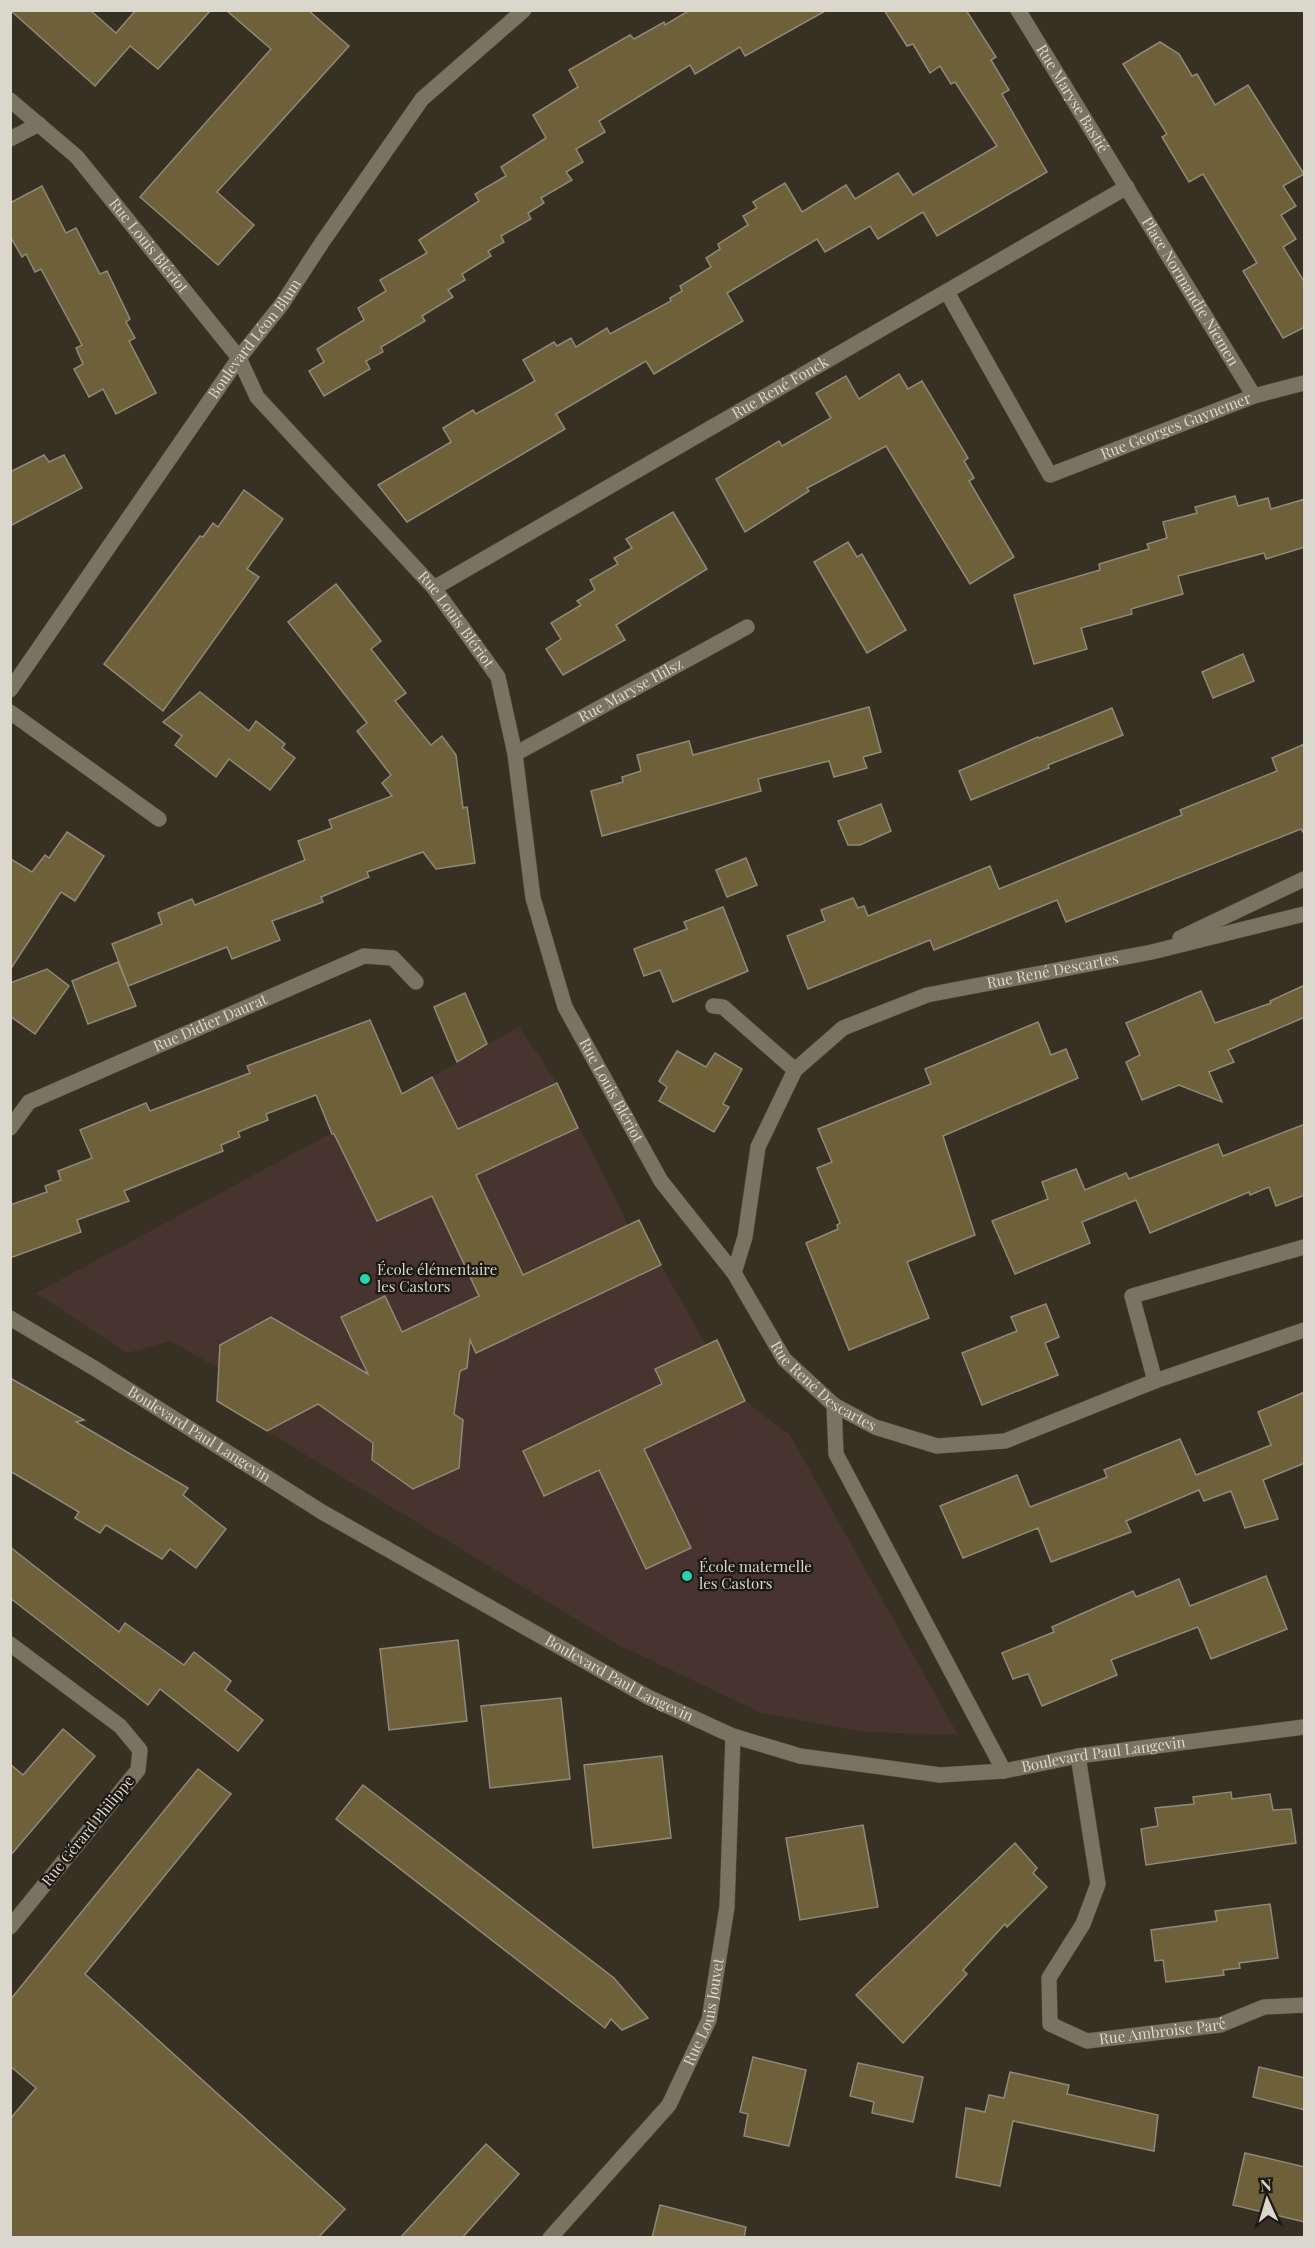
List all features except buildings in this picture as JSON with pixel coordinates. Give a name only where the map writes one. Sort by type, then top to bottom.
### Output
[{"type":"street","name":"Boulevard Léon Blum","points":[[10,690],[239,358],[282,304],[422,99],[524,10]]},
{"type":"street","name":"Rue Maryse Bastié","points":[[1018,10],[1127,187]]},
{"type":"street","name":"Rue Louis Blériot","points":[[10,100],[77,157],[239,358],[257,397],[434,588],[498,677],[515,754],[533,898],[565,1007],[661,1181],[734,1273]]},
{"type":"street","points":[[10,139],[39,124]]},
{"type":"street","name":"Rue René Fonck","points":[[434,588],[1127,187]]},
{"type":"street","name":"Place Normandie Niemen","points":[[1127,187],[1254,396]]},
{"type":"street","name":"Rue Georges Guynemer","points":[[947,292],[1050,475],[1254,396],[1305,383]]},
{"type":"street","name":"Rue Maryse Hilsz","points":[[515,754],[747,627]]},
{"type":"street","points":[[10,712],[159,819]]},
{"type":"street","name":"Rue René Descartes","points":[[1152,952],[1305,879]]},
{"type":"street","name":"Rue René Descartes","points":[[1305,914],[1152,952],[927,995],[843,1028],[795,1070],[758,1147],[745,1237],[734,1273],[784,1359],[834,1405],[875,1427],[937,1446],[1005,1441],[1155,1381],[1305,1330]]},
{"type":"street","name":"Rue Didier Daurat","points":[[10,1128],[29,1102],[364,956],[393,958],[416,982]]},
{"type":"street","points":[[713,1006],[723,1007],[795,1070]]},
{"type":"street","points":[[1155,1381],[1132,1296],[1305,1247]]},
{"type":"street","name":"Boulevard Paul Langevin","points":[[10,1318],[104,1374],[322,1512],[648,1697],[733,1736],[800,1756],[940,1775],[1004,1772],[1078,1756],[1305,1727]]},
{"type":"street","points":[[834,1405],[836,1454],[1004,1772]]},
{"type":"street","name":"Rue Gérard Philippe","points":[[10,1644],[120,1726],[140,1750],[138,1770],[10,1927]]},
{"type":"street","name":"Rue Louis Jouvet","points":[[550,2238],[669,2105],[709,2020],[728,1907],[733,1736]]},
{"type":"street","name":"Rue Ambroise Paré","points":[[1078,1756],[1098,1884],[1083,1924],[1049,1978],[1050,2024],[1087,2042],[1220,2025],[1264,2007],[1305,2005]]},
{"type":"shaded area","name":"École élémentaire les Castors","points":[[519,1027],[557,1083],[628,1225],[639,1220],[661,1265],[706,1345],[717,1340],[745,1401],[790,1435],[958,1735],[865,1732],[761,1713],[619,1645],[217,1401],[218,1368],[170,1341],[127,1353],[36,1293],[383,1105]]},
{"type":"place","name":"École élémentaire les Castors","points":[[365,1279]]},
{"type":"place","name":"École maternelle les Castors","points":[[687,1576]]}]
